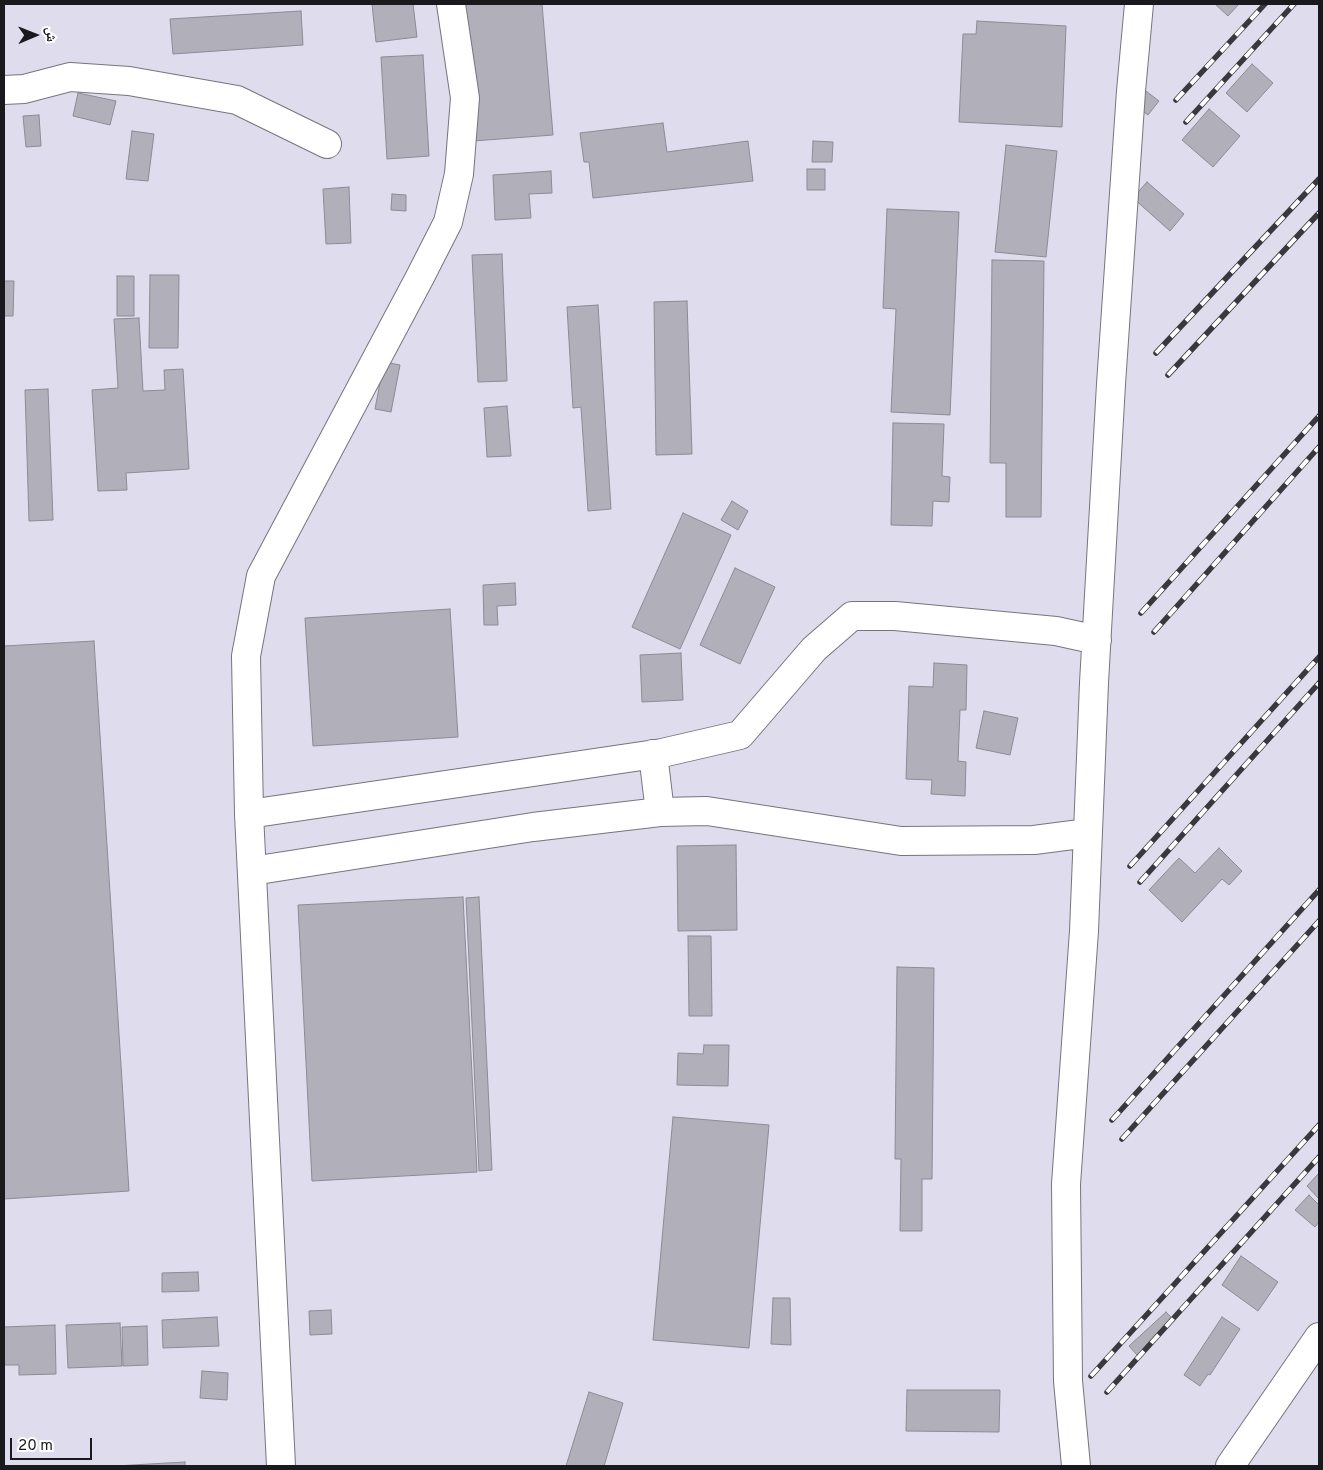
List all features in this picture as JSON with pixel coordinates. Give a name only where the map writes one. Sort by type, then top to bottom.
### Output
[{"type":"lane","points":[[281,1466],[249,814],[246,656],[261,576],[448,222],[458,174],[465,98],[452,4]]},
{"type":"lane","points":[[1076,1466],[1068,1381],[1066,1184],[1084,931],[1097,640],[1114,345],[1131,91],[1139,4]]},
{"type":"lane","points":[[4,90],[24,89],[70,77],[129,81],[237,100],[327,144]]},
{"type":"lane","points":[[249,814],[653,754],[740,735],[814,649],[852,616],[895,616],[1056,631],[1097,640]]},
{"type":"lane","points":[[653,754],[660,812]]},
{"type":"lane","points":[[252,872],[533,827],[660,812],[707,811],[901,841],[1034,840],[1088,833]]},
{"type":"lane","points":[[1230,1466],[1319,1337]]},
{"type":"shaded area","points":[[4,4],[1319,4],[1319,1466],[4,1466]]},
{"type":"building","points":[[372,4],[413,4],[417,37],[376,42]]},
{"type":"building","points":[[462,4],[542,4],[553,135],[473,141]]},
{"type":"building","points":[[1215,4],[1239,4],[1228,16]]},
{"type":"building","points":[[301,11],[303,45],[173,54],[170,19]]},
{"type":"building","points":[[977,21],[1066,26],[1062,127],[959,122],[963,34],[976,34]]},
{"type":"building","points":[[423,55],[429,156],[387,159],[381,57]]},
{"type":"building","points":[[1252,64],[1273,83],[1247,112],[1226,93]]},
{"type":"building","points":[[1138,85],[1159,101],[1148,115],[1127,100]]},
{"type":"building","points":[[78,93],[116,101],[110,125],[73,116]]},
{"type":"building","points":[[1209,109],[1240,136],[1213,167],[1182,140]]},
{"type":"building","points":[[39,115],[41,146],[26,147],[23,116]]},
{"type":"building","points":[[663,123],[667,152],[748,141],[753,181],[593,198],[589,162],[584,162],[580,133]]},
{"type":"building","points":[[132,131],[154,134],[148,181],[126,179]]},
{"type":"building","points":[[813,141],[833,142],[832,162],[812,162]]},
{"type":"building","points":[[1006,145],[1057,151],[1046,257],[995,252]]},
{"type":"building","points":[[807,169],[825,169],[825,190],[807,190]]},
{"type":"building","points":[[551,171],[552,193],[529,194],[531,218],[495,220],[493,175]]},
{"type":"building","points":[[1147,182],[1184,214],[1170,231],[1133,198]]},
{"type":"building","points":[[349,187],[351,243],[326,244],[323,189]]},
{"type":"building","points":[[392,194],[406,195],[406,211],[391,210]]},
{"type":"building","points":[[887,209],[959,212],[950,415],[891,412],[896,309],[883,308]]},
{"type":"building","points":[[502,254],[507,381],[478,382],[472,255]]},
{"type":"building","points":[[992,260],[1044,261],[1041,517],[1006,517],[1006,463],[990,463]]},
{"type":"building","points":[[150,275],[179,275],[178,348],[149,348]]},
{"type":"building","points":[[117,276],[134,276],[134,316],[117,316]]},
{"type":"building","points":[[4,281],[14,281],[13,316],[4,316]]},
{"type":"building","points":[[687,301],[692,454],[656,455],[654,302]]},
{"type":"building","points":[[598,305],[611,509],[588,511],[581,407],[573,408],[567,307]]},
{"type":"building","points":[[139,318],[143,391],[165,390],[164,370],[183,369],[189,469],[126,473],[127,490],[98,491],[92,390],[118,388],[114,319]]},
{"type":"building","points":[[384,362],[400,365],[391,412],[375,409]]},
{"type":"building","points":[[48,389],[53,520],[29,521],[25,390]]},
{"type":"building","points":[[507,406],[511,456],[487,457],[484,408]]},
{"type":"building","points":[[893,423],[944,424],[942,476],[950,477],[949,502],[933,501],[932,526],[891,525]]},
{"type":"building","points":[[732,501],[748,511],[738,530],[721,520]]},
{"type":"building","points":[[683,513],[731,535],[680,649],[632,627]]},
{"type":"building","points":[[735,568],[775,587],[740,664],[700,645]]},
{"type":"building","points":[[515,583],[516,605],[497,606],[498,625],[484,625],[483,585]]},
{"type":"building","points":[[450,609],[458,737],[313,746],[305,618]]},
{"type":"building","points":[[94,641],[129,1191],[4,1199],[4,646]]},
{"type":"building","points":[[681,653],[683,700],[642,702],[640,655]]},
{"type":"building","points":[[934,663],[967,665],[966,710],[960,710],[958,761],[966,762],[965,796],[931,794],[932,780],[906,779],[909,686],[933,687]]},
{"type":"building","points":[[984,711],[1018,718],[1010,755],[976,748]]},
{"type":"building","points":[[736,845],[737,930],[678,931],[677,846]]},
{"type":"building","points":[[1219,848],[1242,871],[1229,885],[1222,879],[1182,922],[1149,890],[1179,858],[1195,873]]},
{"type":"building","points":[[463,897],[477,1172],[312,1181],[298,905]]},
{"type":"building","points":[[479,897],[492,1170],[479,1171],[466,898]]},
{"type":"building","points":[[688,936],[711,936],[712,1016],[689,1016]]},
{"type":"building","points":[[897,967],[934,968],[932,1179],[922,1179],[922,1231],[900,1231],[901,1159],[895,1159]]},
{"type":"building","points":[[704,1045],[729,1045],[728,1086],[677,1085],[678,1053],[703,1054]]},
{"type":"building","points":[[673,1117],[769,1125],[749,1348],[653,1340]]},
{"type":"building","points":[[1319,1173],[1319,1199],[1307,1186]]},
{"type":"building","points":[[1309,1195],[1319,1205],[1319,1222],[1315,1227],[1295,1210]]},
{"type":"building","points":[[1241,1256],[1278,1282],[1258,1311],[1222,1285]]},
{"type":"building","points":[[198,1272],[199,1291],[162,1292],[162,1273]]},
{"type":"building","points":[[773,1298],[790,1298],[791,1345],[771,1344]]},
{"type":"building","points":[[331,1310],[332,1334],[310,1335],[309,1311]]},
{"type":"building","points":[[1166,1312],[1174,1320],[1137,1355],[1129,1346]]},
{"type":"building","points":[[217,1317],[219,1346],[163,1348],[162,1320]]},
{"type":"building","points":[[1222,1317],[1240,1329],[1210,1375],[1208,1374],[1200,1386],[1184,1375]]},
{"type":"building","points":[[120,1323],[122,1366],[68,1368],[66,1325]]},
{"type":"building","points":[[55,1325],[56,1374],[19,1375],[19,1365],[4,1365],[4,1327]]},
{"type":"building","points":[[147,1326],[148,1365],[123,1366],[122,1327]]},
{"type":"building","points":[[202,1371],[228,1373],[227,1400],[200,1398]]},
{"type":"building","points":[[907,1390],[1000,1390],[999,1432],[906,1431]]},
{"type":"building","points":[[589,1392],[623,1403],[604,1466],[566,1466]]},
{"type":"building","points":[[185,1462],[185,1466],[115,1466]]},
{"type":"railway","points":[[1176,100],[1265,4]]},
{"type":"railway","points":[[1186,122],[1294,4]]},
{"type":"railway","points":[[1156,353],[1319,179]]},
{"type":"railway","points":[[1168,375],[1319,213]]},
{"type":"railway","points":[[1141,613],[1319,416]]},
{"type":"railway","points":[[1154,632],[1319,447]]},
{"type":"railway","points":[[1130,866],[1319,657]]},
{"type":"railway","points":[[1140,882],[1319,683]]},
{"type":"railway","points":[[1112,1120],[1319,890]]},
{"type":"railway","points":[[1122,1139],[1319,921]]},
{"type":"railway","points":[[1091,1376],[1319,1125]]},
{"type":"railway","points":[[1107,1392],[1319,1157]]}]
